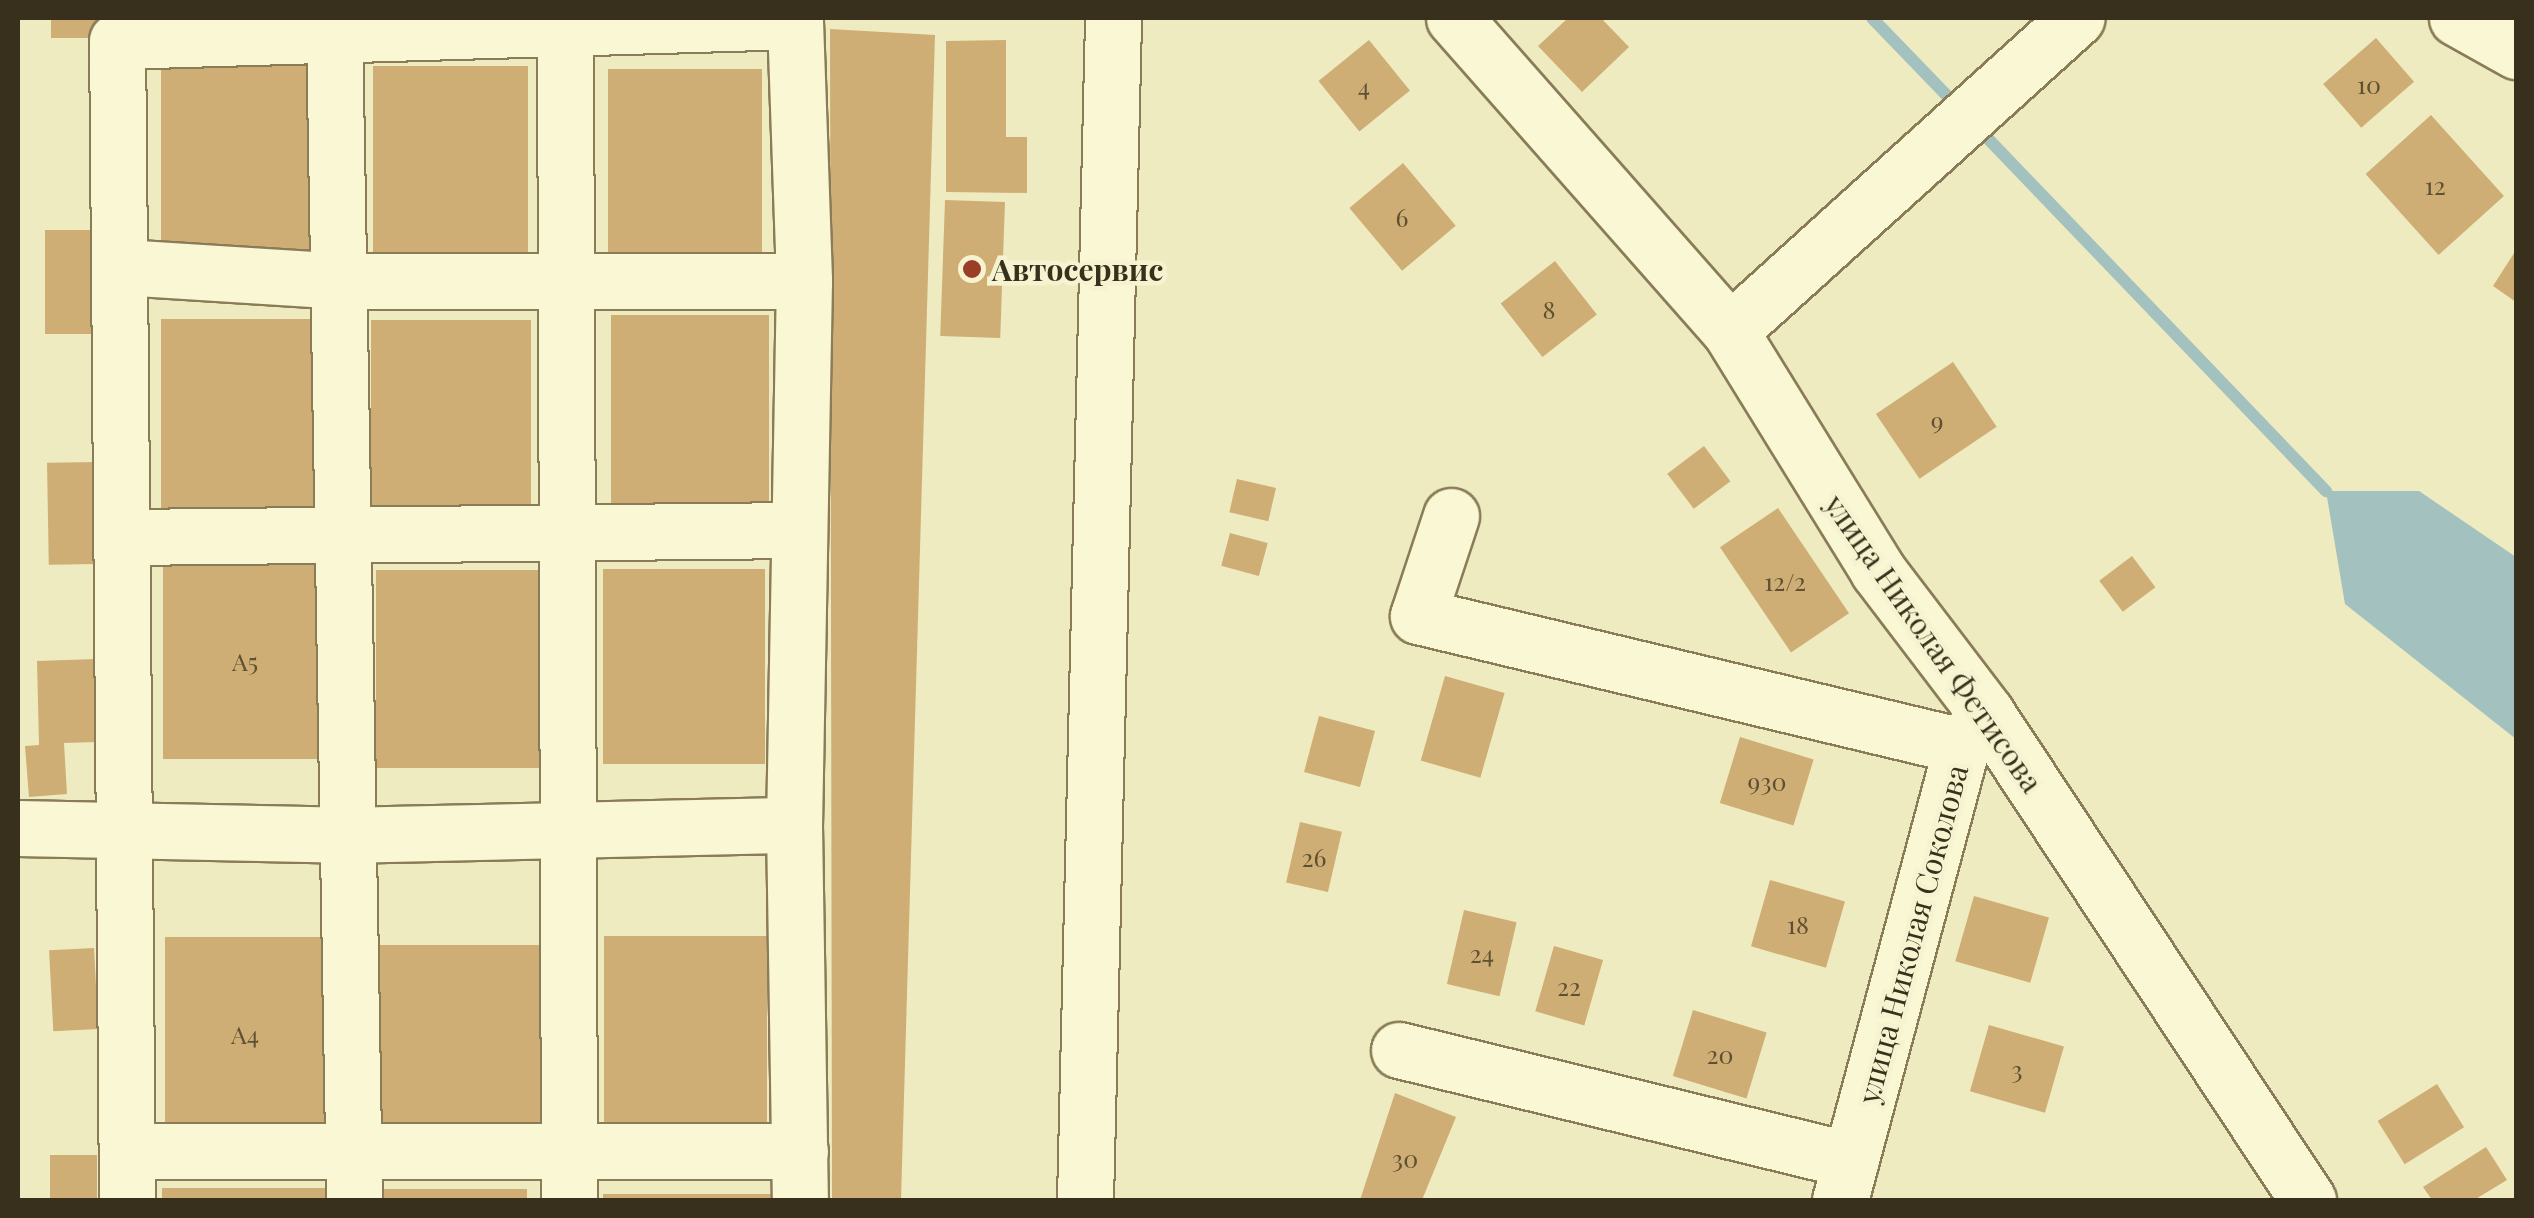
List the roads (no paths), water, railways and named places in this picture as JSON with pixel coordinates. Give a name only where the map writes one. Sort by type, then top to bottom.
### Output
[{"type":"street","points":[[1085,1200],[1113,18]]},
{"type":"street","name":"улица Николая Фетисова","points":[[1454,18],[1730,330],[1974,730],[2308,1200]]},
{"type":"street","points":[[1730,330],[2008,87],[2076,18]]},
{"type":"street","points":[[2457,18],[2516,52]]},
{"type":"street","points":[[795,20],[804,281],[794,825],[800,1176],[128,1176],[129,828],[121,537],[122,267],[117,40],[334,29],[565,29],[795,20]]},
{"type":"street","points":[[334,29],[344,281],[343,835],[355,1175]]},
{"type":"street","points":[[565,29],[572,526],[569,1176]]},
{"type":"street","points":[[122,267],[344,281],[804,281]]},
{"type":"street","points":[[1451,516],[1418,616],[1974,730]]},
{"type":"street","points":[[121,537],[341,536],[572,526],[799,530]]},
{"type":"street","name":"улица Николая Соколова","points":[[1399,1050],[1845,1180],[1974,730]]},
{"type":"street","points":[[18,828],[343,835],[794,825]]},
{"type":"water","points":[[2326,491],[2419,491],[2516,557],[2516,739],[2345,604]]},
{"type":"waterway","points":[[1872,18],[1957,106]]},
{"type":"waterway","points":[[1974,124],[2326,491]]},
{"type":"place","name":"Автосервис","points":[[972,269]]}]
